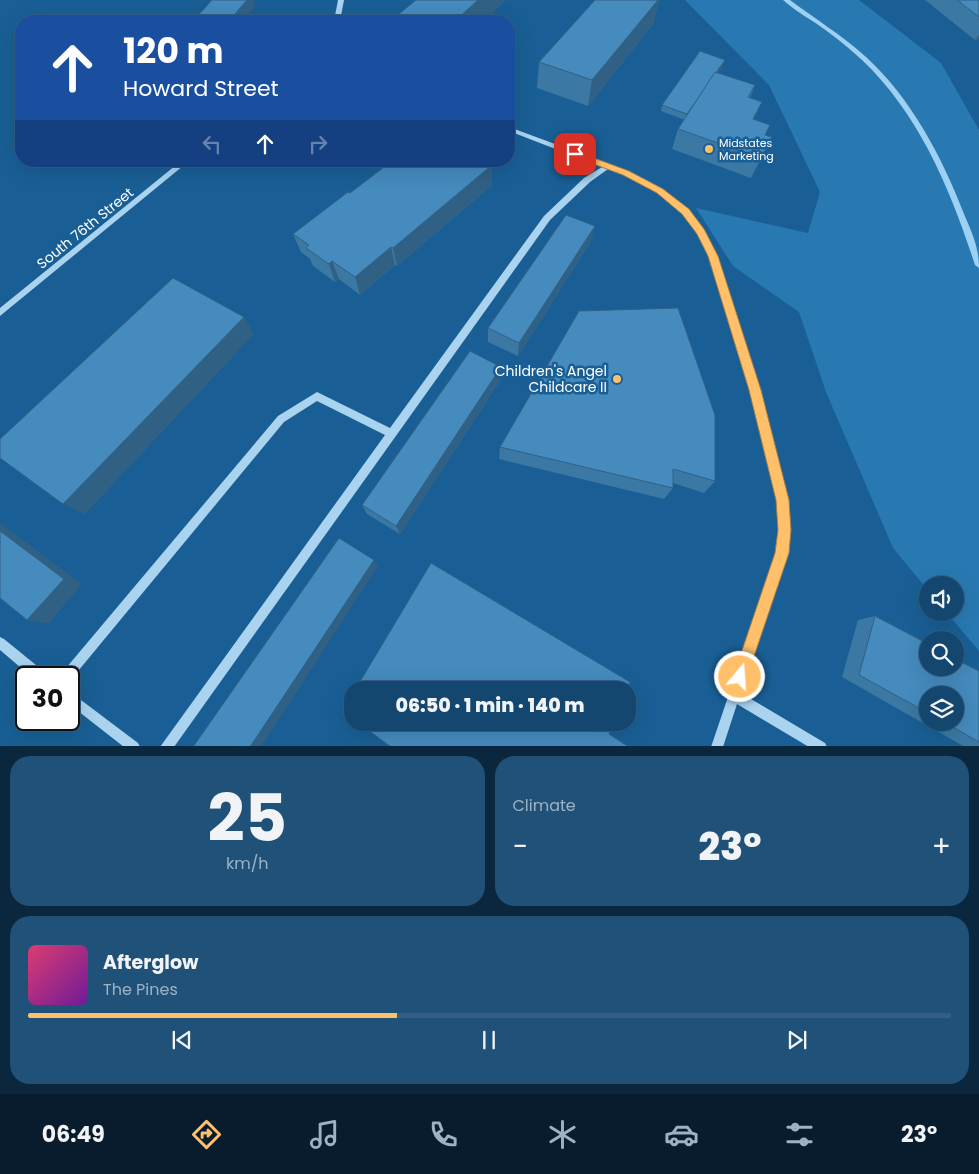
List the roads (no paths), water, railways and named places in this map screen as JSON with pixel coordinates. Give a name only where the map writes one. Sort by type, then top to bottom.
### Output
[{"type":"street","points":[[338,15],[341,0]]},
{"type":"street","points":[[515,131],[608,166],[660,191],[685,212],[701,232],[713,256],[755,390],[783,500],[785,530],[782,553],[717,746]]},
{"type":"street","points":[[166,746],[547,218],[587,180],[608,166]]},
{"type":"street","name":"South 76th Street","points":[[0,313],[179,167]]},
{"type":"street","points":[[75,666],[280,419],[316,396],[391,432]]},
{"type":"street","points":[[0,642],[29,666]]},
{"type":"street","points":[[734,696],[821,746]]},
{"type":"street","points":[[80,705],[134,746]]},
{"type":"waterway","points":[[786,0],[839,37],[865,59],[888,84],[908,111],[942,171],[956,202],[979,265]]},
{"type":"place","name":"Midstates Marketing","points":[[709,149]]},
{"type":"place","name":"Children's Angel Childcare II","points":[[617,379]]}]
